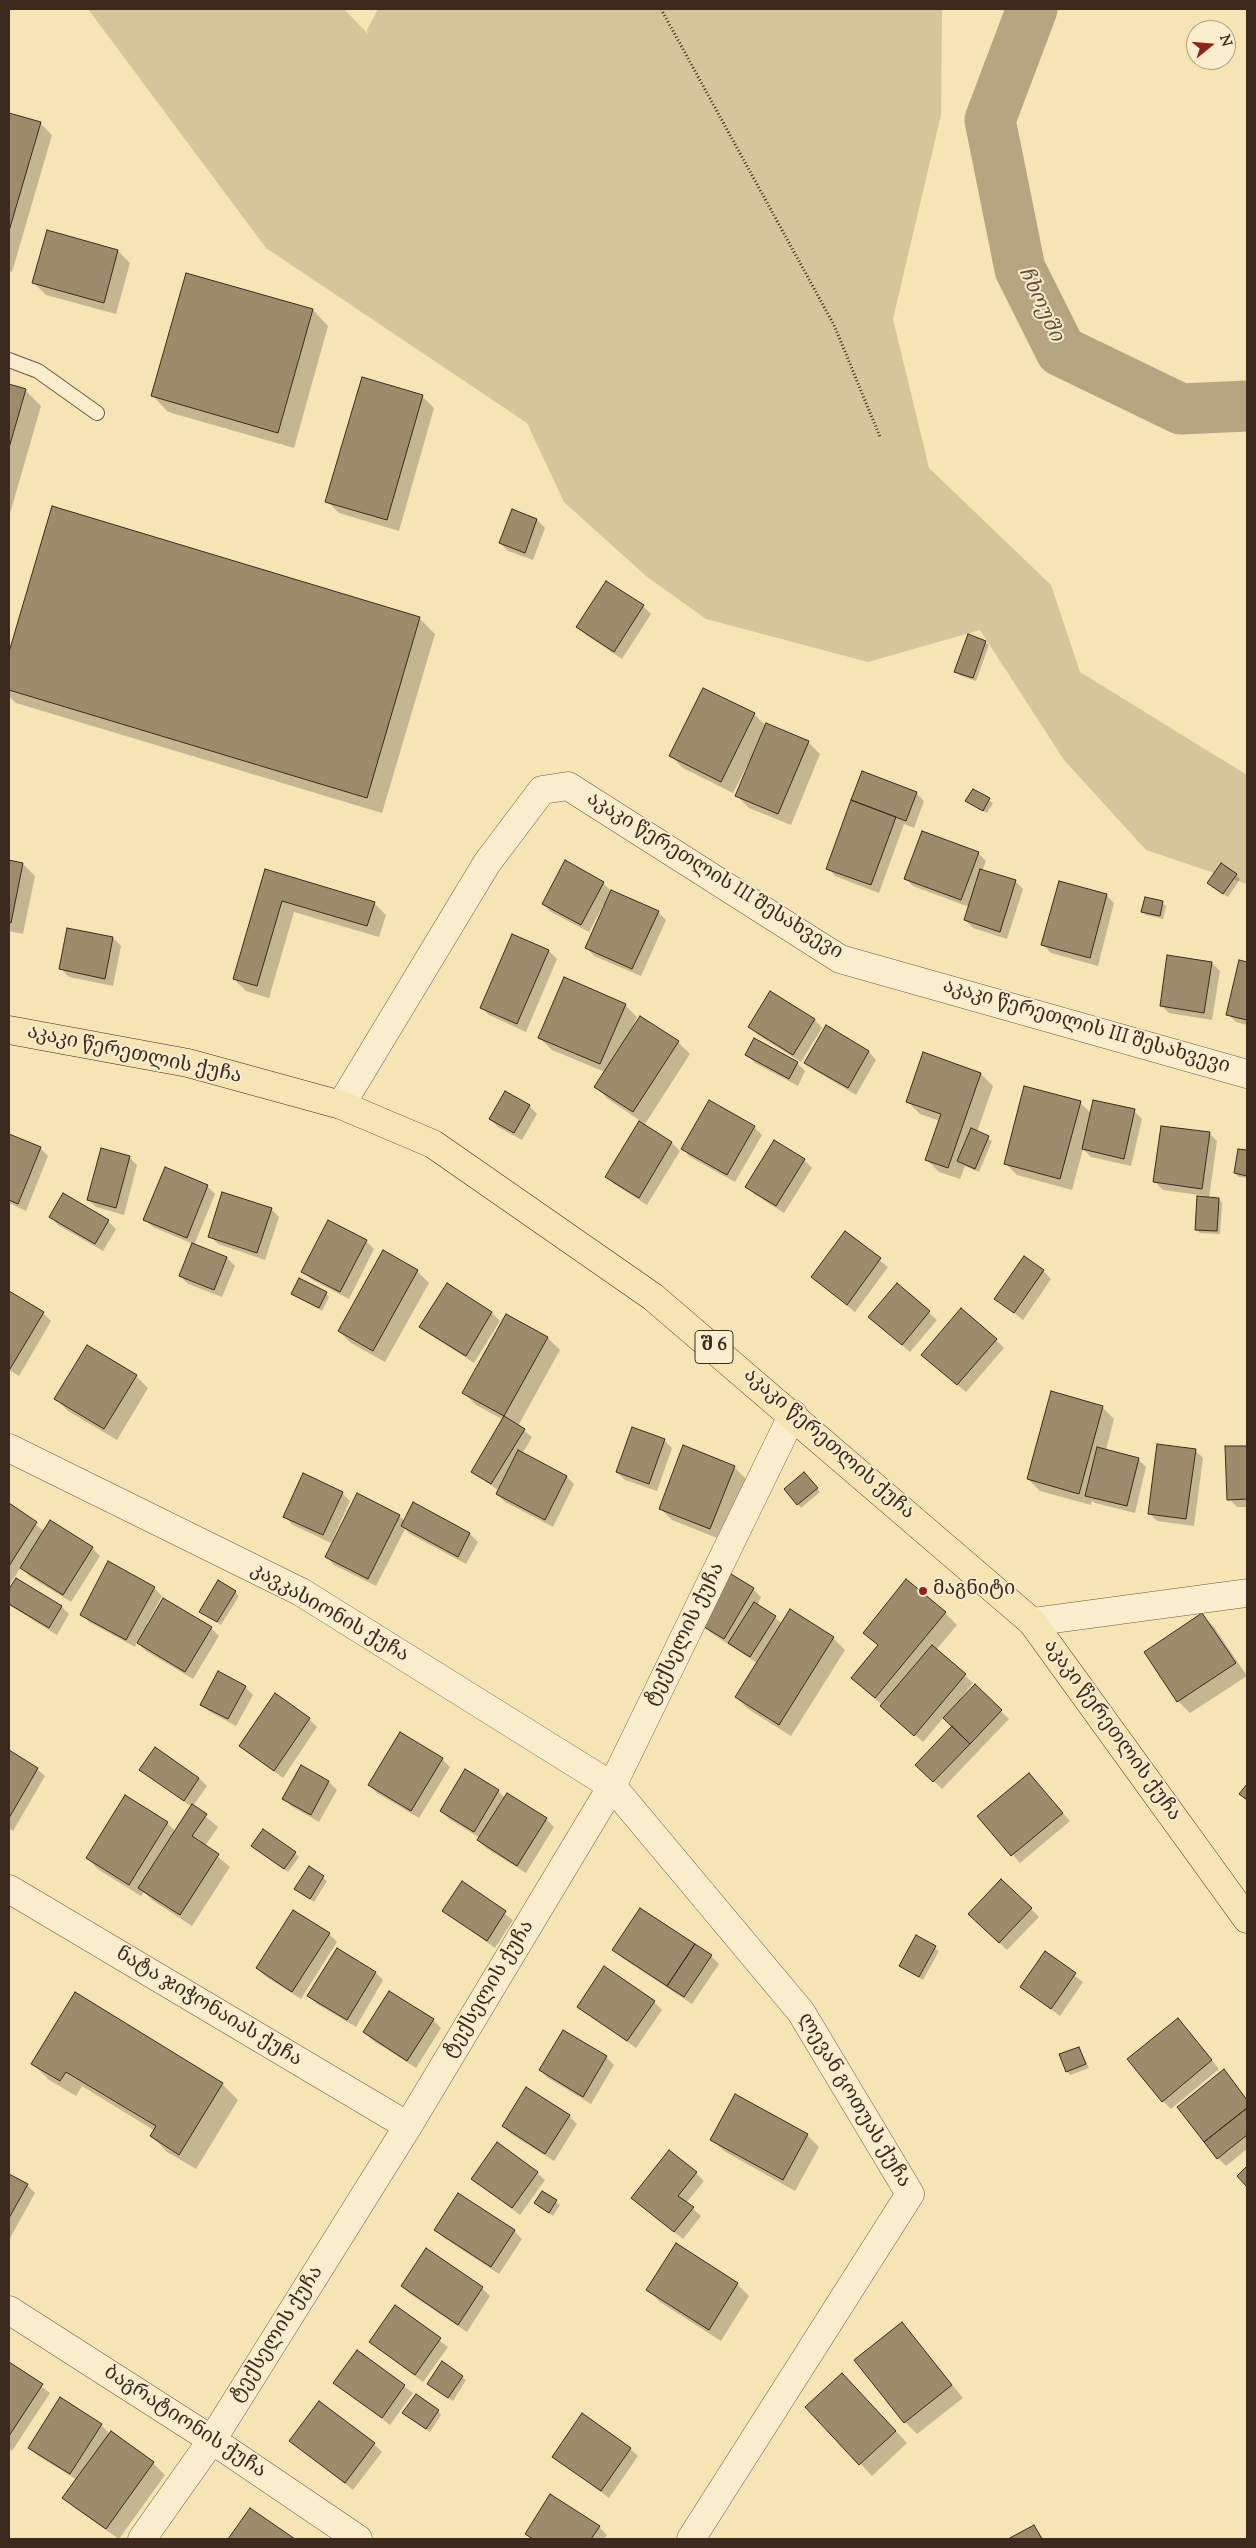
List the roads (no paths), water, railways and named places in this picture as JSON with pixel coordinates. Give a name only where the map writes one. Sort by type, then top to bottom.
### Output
[{"type":"main road","name":"აკაკი წერეთლის ქუჩა","points":[[9,1030],[188,1063],[341,1105],[433,1144],[654,1297],[793,1414],[1032,1622],[1247,1919]]},
{"type":"street","name":"აკაკი წერეთლის III შესახვევი","points":[[341,1105],[488,863],[542,790],[568,786],[840,959],[1247,1074]]},
{"type":"street","name":"ტექსელის ქუჩა","points":[[142,2539],[212,2440],[408,2126],[612,1786],[793,1414]]},
{"type":"street","name":"კავკასიონის ქუჩა","points":[[9,1448],[301,1592],[612,1786]]},
{"type":"street","points":[[1032,1622],[1247,1593]]},
{"type":"street","name":"ლევან გოთუას ქუჩა","points":[[612,1786],[801,2012],[910,2194],[691,2539]]},
{"type":"street","name":"ნატა ჯიჭონაიას ქუჩა","points":[[9,1889],[408,2126]]},
{"type":"street","name":"ბაგრატიონის ქუჩა","points":[[9,2310],[212,2440],[358,2539]]},
{"type":"lane","points":[[9,360],[38,371],[97,413]]},
{"type":"waterway","name":"ჩხოუში","points":[[1032,9],[990,120],[1020,269],[1061,351],[1181,409],[1247,406]]},
{"type":"place","name":"მაგნიტი","points":[[923,1591]]}]
